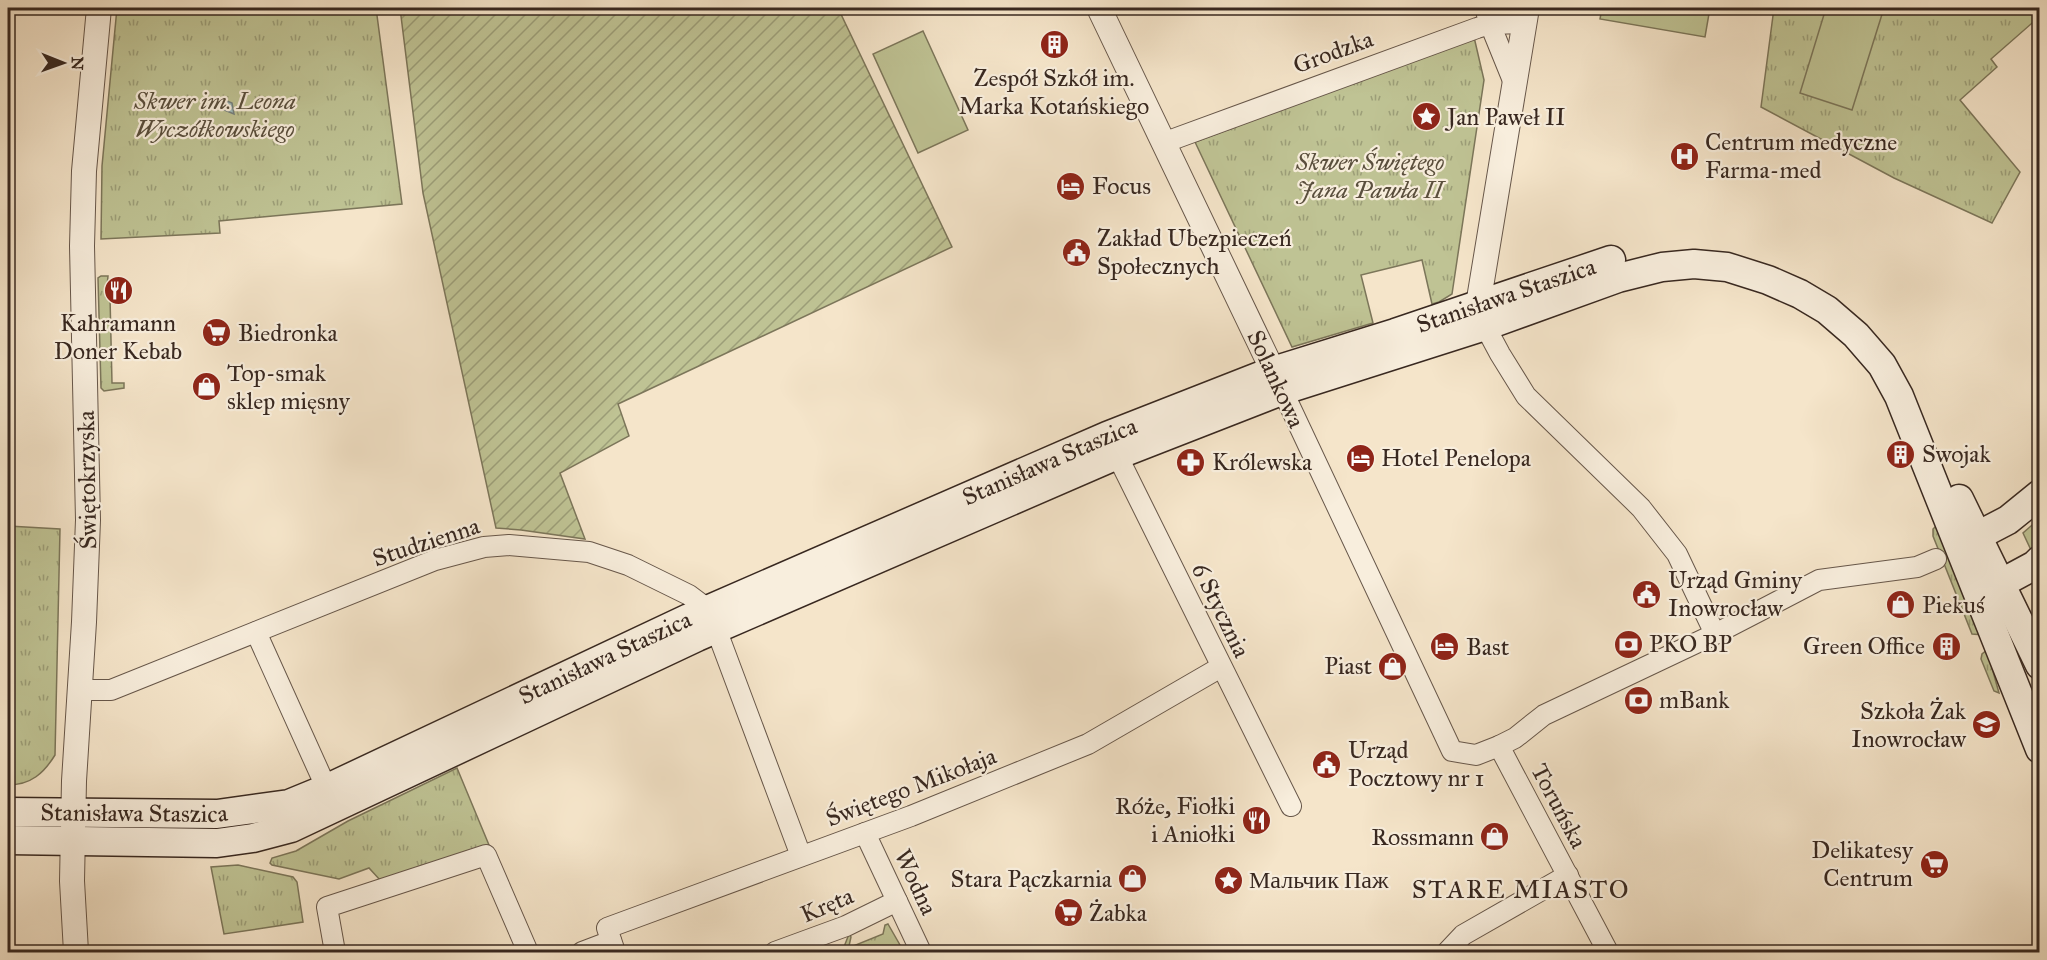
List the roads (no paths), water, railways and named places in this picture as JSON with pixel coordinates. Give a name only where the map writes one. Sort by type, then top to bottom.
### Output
[{"type":"main road","name":"Stanisława Staszica","points":[[8,812],[217,814],[289,804],[1112,445],[1277,381],[1481,316],[1662,267],[1694,264],[1728,267],[1768,280],[1800,294],[1827,310],[1869,349],[1882,365],[1899,396],[1957,548],[1989,589]]},
{"type":"main road","points":[[1957,548],[2008,520],[2040,494]]},
{"type":"main road","points":[[1989,589],[2035,565],[2040,560]]},
{"type":"main road","points":[[1989,589],[2040,665]]},
{"type":"main road","points":[[1989,589],[2040,749]]},
{"type":"main road","name":"Stanisława Staszica","points":[[8,840],[217,843],[254,838],[291,828],[712,619]]},
{"type":"street","name":"Świętokrzyska","points":[[76,952],[73,911],[73,841],[88,520],[82,246],[84,171],[99,8]]},
{"type":"street","name":"Solankowa","points":[[1099,8],[1452,752],[1476,755],[1499,746]]},
{"type":"street","name":"Grodzka","points":[[1162,143],[1296,93],[1488,16],[1526,15]]},
{"type":"street","points":[[1526,15],[1481,316],[1500,354],[1526,396],[1641,508],[1677,554],[1715,634]]},
{"type":"street","points":[[1488,16],[1515,83]]},
{"type":"street","name":"6 Stycznia","points":[[1112,445],[1291,806]]},
{"type":"street","name":"Studzienna","points":[[80,690],[111,690],[435,560],[484,547],[509,545],[589,552],[628,565],[689,595],[712,619]]},
{"type":"street","points":[[1499,746],[1515,738],[1544,715],[1715,634],[1819,580],[1917,567],[1957,548]]},
{"type":"street","points":[[712,619],[801,856]]},
{"type":"street","points":[[256,632],[321,776]]},
{"type":"street","name":"Świętego Mikołaja","points":[[582,952],[801,856],[865,833],[1088,744],[1221,667]]},
{"type":"street","name":"Toruńska","points":[[1499,746],[1608,952]]},
{"type":"street","name":"Wodna","points":[[865,833],[921,952]]},
{"type":"street","points":[[335,952],[327,908],[486,855],[528,952]]},
{"type":"street","points":[[1447,952],[1463,935],[1568,875]]},
{"type":"street","name":"Kręta","points":[[775,952],[846,926],[897,901]]},
{"type":"water","points":[[220,98],[232,103],[234,114],[217,107],[215,100]]},
{"type":"place","name":"Zespół Szkół im. Marka Kotańskiego","points":[[1054,45]]},
{"type":"place","name":"Jan Paweł II","points":[[1426,117]]},
{"type":"place","name":"Centrum medyczne Farma-med","points":[[1684,156]]},
{"type":"place","name":"Focus","points":[[1071,186]]},
{"type":"place","name":"Zakład Ubezpieczeń Społecznych","points":[[1076,252]]},
{"type":"place","name":"Kahramann Doner Kebab","points":[[118,290]]},
{"type":"place","name":"Biedronka","points":[[217,333]]},
{"type":"place","name":"Top-smak sklep mięsny","points":[[206,387]]},
{"type":"place","name":"Swojak","points":[[1901,454]]},
{"type":"place","name":"Hotel Penelopa","points":[[1360,458]]},
{"type":"place","name":"Królewska","points":[[1191,462]]},
{"type":"place","name":"Urząd Gminy Inowrocław","points":[[1647,594]]},
{"type":"place","name":"Piekuś","points":[[1901,605]]},
{"type":"place","name":"PKO BP","points":[[1628,644]]},
{"type":"place","name":"Green Office","points":[[1946,646]]},
{"type":"place","name":"Bast","points":[[1445,647]]},
{"type":"place","name":"Piast","points":[[1393,666]]},
{"type":"place","name":"mBank","points":[[1638,700]]},
{"type":"place","name":"Szkoła Żak Inowrocław","points":[[1987,725]]},
{"type":"place","name":"Urząd Pocztowy nr 1","points":[[1327,764]]},
{"type":"place","name":"Róże, Fiołki i Aniołki","points":[[1256,820]]},
{"type":"place","name":"Rossmann","points":[[1495,837]]},
{"type":"place","name":"Delikatesy Centrum","points":[[1934,864]]},
{"type":"place","name":"Stara Pączkarnia","points":[[1133,879]]},
{"type":"place","name":"Мальчик Паж","points":[[1228,880]]},
{"type":"place","name":"Żabka","points":[[1068,913]]},
{"type":"district","name":"STARE MIASTO","points":[[1521,889]]},
{"type":"park label","name":"Skwer im. Leona Wyczółkowskiego","points":[[215,115]]},
{"type":"park label","name":"Skwer Świętego Jana Pawła II","points":[[1370,176]]}]
